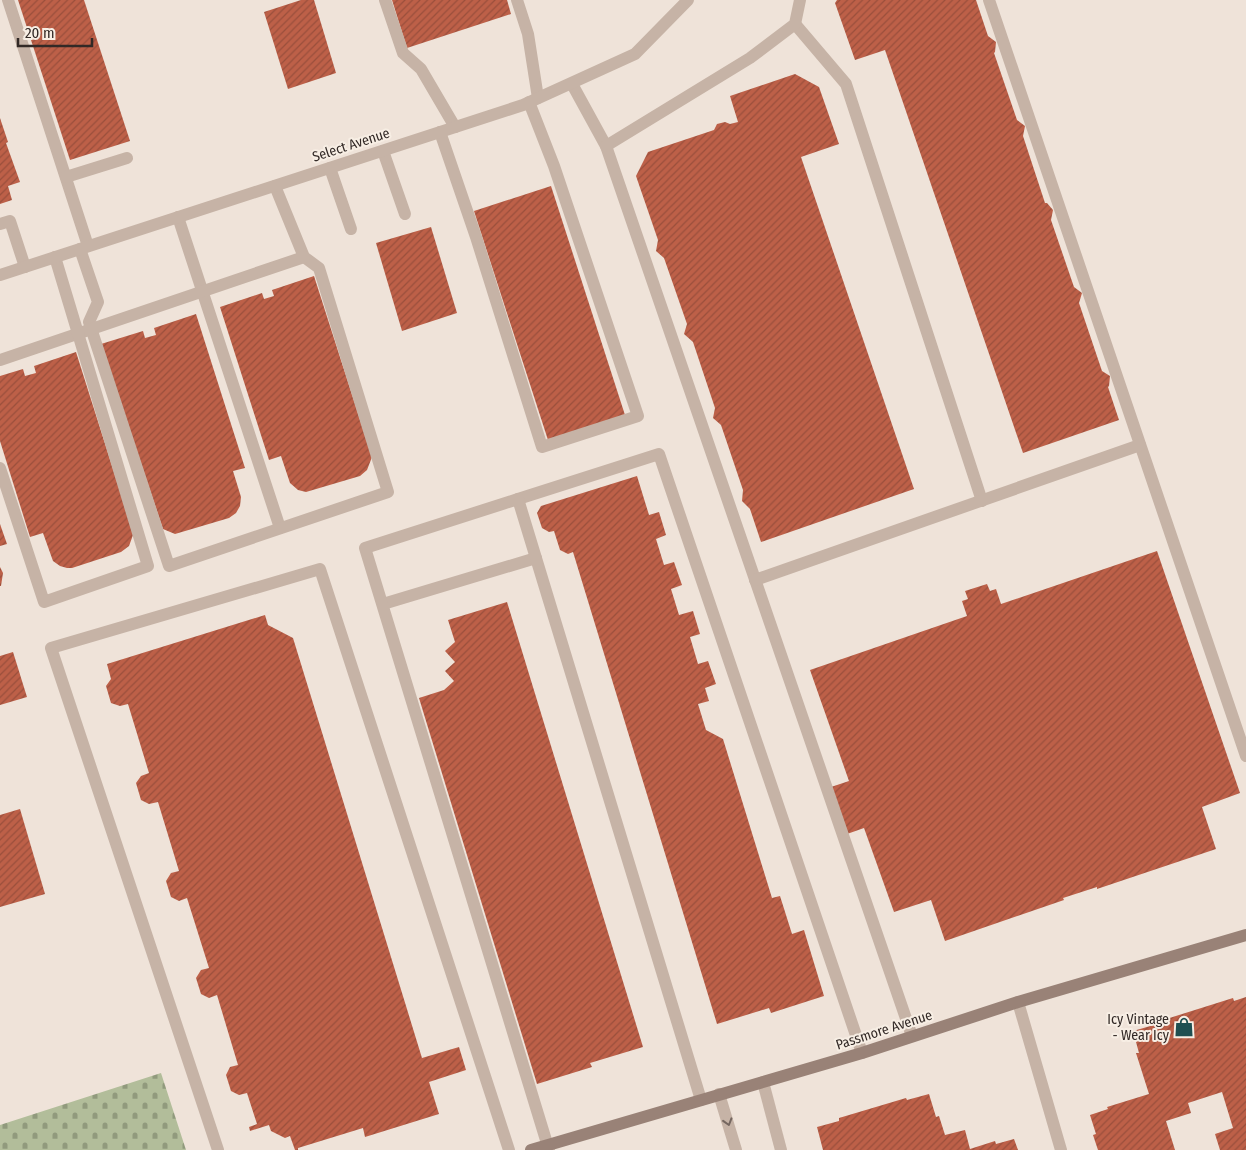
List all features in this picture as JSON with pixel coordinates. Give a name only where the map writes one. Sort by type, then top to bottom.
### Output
[{"type":"street","points":[[8,0],[66,177],[98,302],[89,322],[169,566],[388,492],[319,268],[304,257],[275,186]]},
{"type":"street","points":[[385,0],[403,53],[421,69],[454,127]]},
{"type":"street","points":[[440,132],[476,237],[542,447],[638,416],[554,166],[534,100],[528,34],[517,0]]},
{"type":"street","name":"Select Avenue","points":[[0,275],[534,100],[635,54],[688,0]]},
{"type":"street","points":[[606,146],[750,58],[795,24],[800,0]]},
{"type":"street","points":[[989,0],[1246,756]]},
{"type":"street","points":[[795,24],[846,84],[982,501]]},
{"type":"street","points":[[572,84],[606,146],[912,1036]]},
{"type":"street","points":[[383,151],[405,214]]},
{"type":"street","points":[[66,177],[127,158]]},
{"type":"street","points":[[330,168],[351,229]]},
{"type":"street","points":[[178,217],[280,528]]},
{"type":"street","points":[[0,224],[10,221],[25,267]]},
{"type":"street","points":[[0,468],[44,602],[148,566],[55,257]]},
{"type":"street","points":[[0,360],[304,257]]},
{"type":"street","points":[[755,580],[1140,445]]},
{"type":"street","points":[[548,1148],[365,548],[659,454],[862,1054]]},
{"type":"street","points":[[518,499],[701,1100]]},
{"type":"street","points":[[383,604],[536,558]]},
{"type":"street","points":[[218,1150],[51,648],[320,569],[509,1150]]},
{"type":"street","name":"Passmore Avenue","points":[[530,1150],[548,1148],[719,1094],[862,1054],[1018,1002],[1246,935]]},
{"type":"street","points":[[1018,1002],[1061,1150]]},
{"type":"street","points":[[763,1082],[781,1150]]},
{"type":"street","points":[[719,1094],[736,1150]]},
{"type":"green space","points":[[161,1073],[186,1150],[0,1150],[0,1125]]},
{"type":"building","points":[[18,0],[84,0],[130,141],[70,160]]},
{"type":"building","points":[[301,0],[314,0],[336,73],[288,89],[264,12]]},
{"type":"building","points":[[392,0],[507,0],[511,14],[407,48]]},
{"type":"building","points":[[837,0],[976,0],[988,36],[996,42],[994,53],[1017,120],[1025,126],[1023,136],[1045,203],[1053,210],[1051,220],[1074,287],[1082,293],[1079,303],[1102,371],[1110,376],[1108,387],[1119,420],[1023,453],[885,50],[855,60],[835,3]]},
{"type":"building","points":[[795,74],[819,87],[839,144],[801,157],[914,489],[761,542],[750,509],[742,501],[743,490],[721,425],[713,418],[715,408],[693,342],[684,334],[687,324],[664,258],[656,251],[658,240],[636,176],[648,152],[714,130],[717,124],[738,122],[730,96]]},
{"type":"building","points":[[0,118],[8,142],[6,143],[20,182],[8,186],[12,200],[0,204]]},
{"type":"building","points":[[551,186],[625,415],[548,440],[474,211]]},
{"type":"building","points":[[431,227],[457,313],[402,331],[376,243]]},
{"type":"building","points":[[314,276],[372,457],[367,470],[360,476],[306,492],[298,490],[290,483],[281,456],[269,460],[220,307],[262,293],[264,299],[274,296],[272,290]]},
{"type":"building","points":[[196,314],[245,468],[233,471],[241,497],[240,506],[236,513],[229,518],[175,534],[163,529],[101,344],[143,331],[145,338],[156,335],[154,328]]},
{"type":"building","points":[[76,352],[133,535],[129,546],[121,552],[67,568],[53,561],[43,533],[30,537],[0,441],[0,376],[23,369],[25,376],[36,373],[34,366]]},
{"type":"building","points":[[637,476],[649,515],[659,512],[666,535],[656,539],[664,565],[674,562],[682,585],[671,589],[679,615],[693,611],[700,634],[690,637],[698,664],[708,661],[716,684],[705,688],[709,701],[698,704],[706,730],[723,739],[772,898],[780,896],[792,934],[804,930],[824,996],[771,1013],[769,1008],[717,1024],[573,552],[568,554],[560,550],[554,531],[549,532],[542,528],[537,513],[541,506]]},
{"type":"building","points":[[0,524],[7,544],[0,546]]},
{"type":"building","points":[[1157,551],[1240,793],[1202,807],[1216,849],[1097,889],[1097,887],[1063,898],[1064,900],[945,941],[931,900],[894,912],[864,828],[847,834],[831,787],[849,781],[810,670],[967,616],[962,601],[968,599],[965,591],[987,584],[990,591],[996,589],[1001,604]]},
{"type":"building","points":[[0,567],[3,573],[1,586],[0,586]]},
{"type":"building","points":[[507,602],[643,1047],[590,1063],[592,1067],[537,1084],[419,698],[444,690],[454,681],[445,671],[455,662],[445,651],[455,642],[448,620]]},
{"type":"building","points":[[265,615],[268,625],[293,638],[422,1058],[459,1047],[466,1070],[429,1082],[439,1114],[365,1137],[363,1128],[298,1148],[298,1150],[295,1150],[290,1136],[285,1138],[271,1131],[269,1125],[250,1131],[249,1127],[257,1124],[247,1093],[239,1095],[231,1091],[226,1075],[230,1067],[238,1065],[217,995],[209,998],[201,994],[196,978],[201,970],[209,968],[187,898],[179,901],[171,897],[166,881],[171,873],[179,871],[158,802],[149,804],[141,800],[136,783],[141,776],[149,773],[128,704],[120,706],[111,703],[106,686],[111,679],[107,664]]},
{"type":"building","points":[[13,652],[27,697],[0,705],[0,656]]},
{"type":"building","points":[[20,809],[45,894],[0,907],[0,815]]},
{"type":"building","points":[[1246,997],[1246,1150],[1220,1150],[1215,1134],[1233,1128],[1222,1092],[1188,1103],[1191,1113],[1166,1121],[1175,1150],[1098,1150],[1093,1135],[1096,1134],[1090,1115],[1108,1109],[1107,1107],[1149,1094],[1136,1053],[1139,1053],[1133,1031],[1233,998],[1234,1001]]},
{"type":"building","points":[[929,1094],[936,1117],[939,1116],[945,1135],[965,1130],[970,1149],[995,1141],[996,1144],[1014,1139],[1018,1150],[823,1150],[817,1127],[839,1121],[839,1118],[906,1098],[907,1100]]},
{"type":"place","name":"Icy Vintage - Wear Icy","points":[[1184,1027]]}]
